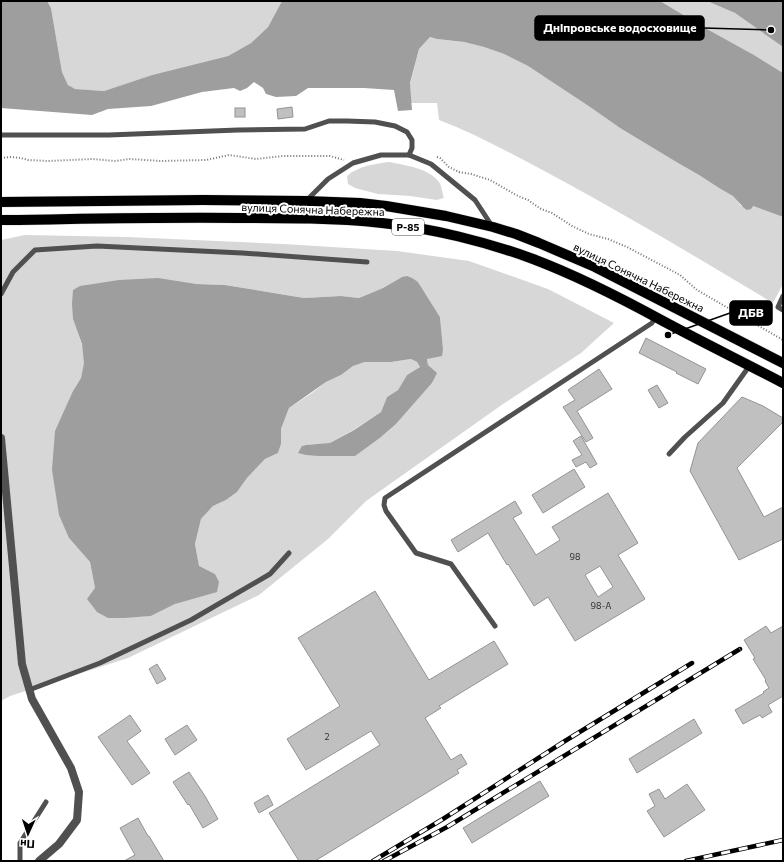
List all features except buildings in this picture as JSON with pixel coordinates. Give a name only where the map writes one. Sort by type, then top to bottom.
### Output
[{"type":"main road","name":"вулиця Сонячна Набережна","points":[[1,202],[203,200],[306,201],[386,206],[446,216],[516,234],[595,267],[783,363]]},
{"type":"main road","name":"вулиця Сонячна Набережна","points":[[1,220],[203,217],[277,218],[358,221],[407,226],[478,242],[533,259],[587,283],[783,383]]},
{"type":"street","points":[[1,438],[22,664],[32,699],[71,768],[79,792],[77,820],[59,844],[39,861]]},
{"type":"lane","points":[[1,135],[109,135],[224,130],[305,129],[329,121],[375,122],[395,126],[407,132],[412,140],[412,148],[409,155]]},
{"type":"lane","points":[[306,201],[328,179],[353,163],[381,155],[409,155],[431,164],[475,200],[493,227]]},
{"type":"lane","points":[[1,294],[13,272],[35,250],[97,246],[242,253],[367,262]]},
{"type":"lane","points":[[783,296],[778,307],[783,310]]},
{"type":"lane","points":[[495,626],[451,564],[416,552],[386,511],[384,505],[385,498],[652,323],[655,317]]},
{"type":"lane","points":[[669,454],[685,437],[723,403],[750,365]]},
{"type":"lane","points":[[29,690],[100,663],[191,620],[270,574],[289,553]]},
{"type":"lane","points":[[20,861],[20,843],[46,802]]},
{"type":"path","points":[[1,158],[10,157],[48,161],[93,159],[115,162],[130,159],[206,160],[229,155],[256,159],[283,156],[330,156],[353,163]]},
{"type":"path","points":[[424,161],[433,156],[440,158],[449,167],[458,172],[471,174],[490,180],[528,200],[541,210],[552,213],[572,226],[589,234],[608,239],[627,247],[680,275],[696,290],[783,340]]},
{"type":"shaded area","points":[[1,1],[47,1],[51,8],[62,72],[68,85],[75,89],[104,91],[152,75],[228,56],[251,43],[268,27],[282,1],[660,1],[783,73],[783,217],[753,206],[751,209],[747,210],[733,196],[620,128],[528,66],[504,54],[484,47],[464,42],[430,37],[419,49],[410,83],[412,110],[398,111],[394,90],[364,88],[308,88],[296,96],[276,97],[266,94],[263,88],[254,82],[247,88],[240,91],[234,88],[202,92],[151,106],[108,109],[92,115],[1,108]]},
{"type":"shaded area","points":[[47,1],[282,1],[268,27],[251,43],[228,56],[152,75],[104,91],[74,89],[68,85],[62,72],[51,8]]},
{"type":"shaded area","points":[[660,1],[707,1],[735,13],[783,47],[783,73],[754,55]]},
{"type":"shaded area","points":[[707,1],[783,1],[783,47],[735,13]]},
{"type":"shaded area","points":[[430,37],[464,42],[484,47],[504,54],[528,66],[620,128],[734,196],[741,206],[753,206],[783,217],[783,284],[773,303],[641,225],[561,180],[486,140],[439,120],[437,103],[411,103],[410,84],[419,49]]},
{"type":"shaded area","points":[[389,162],[409,166],[429,173],[435,177],[440,184],[444,198],[437,200],[410,196],[378,194],[355,188],[348,184],[347,176],[356,170]]},
{"type":"shaded area","points":[[25,235],[127,237],[397,251],[469,261],[548,289],[614,323],[581,353],[503,404],[366,501],[328,539],[259,595],[128,658],[10,696],[1,701],[1,240]],"holes":[[[402,277],[418,282],[440,317],[443,349],[427,359],[428,365],[436,373],[432,383],[396,424],[381,437],[330,443],[381,412],[387,397],[398,390],[407,375],[420,367],[417,362],[411,359],[391,362],[365,362],[353,366],[341,375],[326,382],[289,408],[281,429],[281,444],[278,453],[265,459],[247,478],[237,492],[226,500],[213,506],[201,519],[195,544],[199,567],[215,574],[175,604],[151,616],[108,618],[95,588],[90,562],[69,538],[73,391],[81,378],[84,363],[83,348],[73,319],[196,284],[225,285],[304,298],[341,296],[359,298],[383,288]]]},
{"type":"shaded area","points":[[407,276],[418,282],[440,317],[443,349],[442,356],[427,359],[428,365],[437,373],[432,383],[396,424],[355,456],[319,456],[298,453],[302,446],[330,443],[354,430],[381,412],[387,397],[398,390],[407,375],[420,367],[417,362],[411,359],[391,362],[365,362],[353,366],[341,375],[326,382],[289,408],[281,429],[281,444],[278,453],[265,459],[247,478],[237,492],[226,500],[213,506],[201,519],[195,544],[199,566],[215,574],[219,582],[217,592],[175,604],[151,616],[108,618],[97,612],[87,599],[95,588],[90,562],[69,538],[59,515],[52,470],[55,431],[73,391],[81,378],[84,363],[82,344],[73,319],[73,290],[80,286],[119,280],[158,278],[196,284],[225,285],[304,298],[341,296],[359,298]]},
{"type":"railway","points":[[384,861],[447,827],[740,649]]},
{"type":"railway","points":[[373,861],[443,819],[565,741],[692,663]]},
{"type":"railway","points":[[686,861],[783,840]]},
{"type":"place","name":"Дніпровське водосховище","points":[[771,30]]},
{"type":"place","name":"ДБВ","points":[[668,335]]}]
